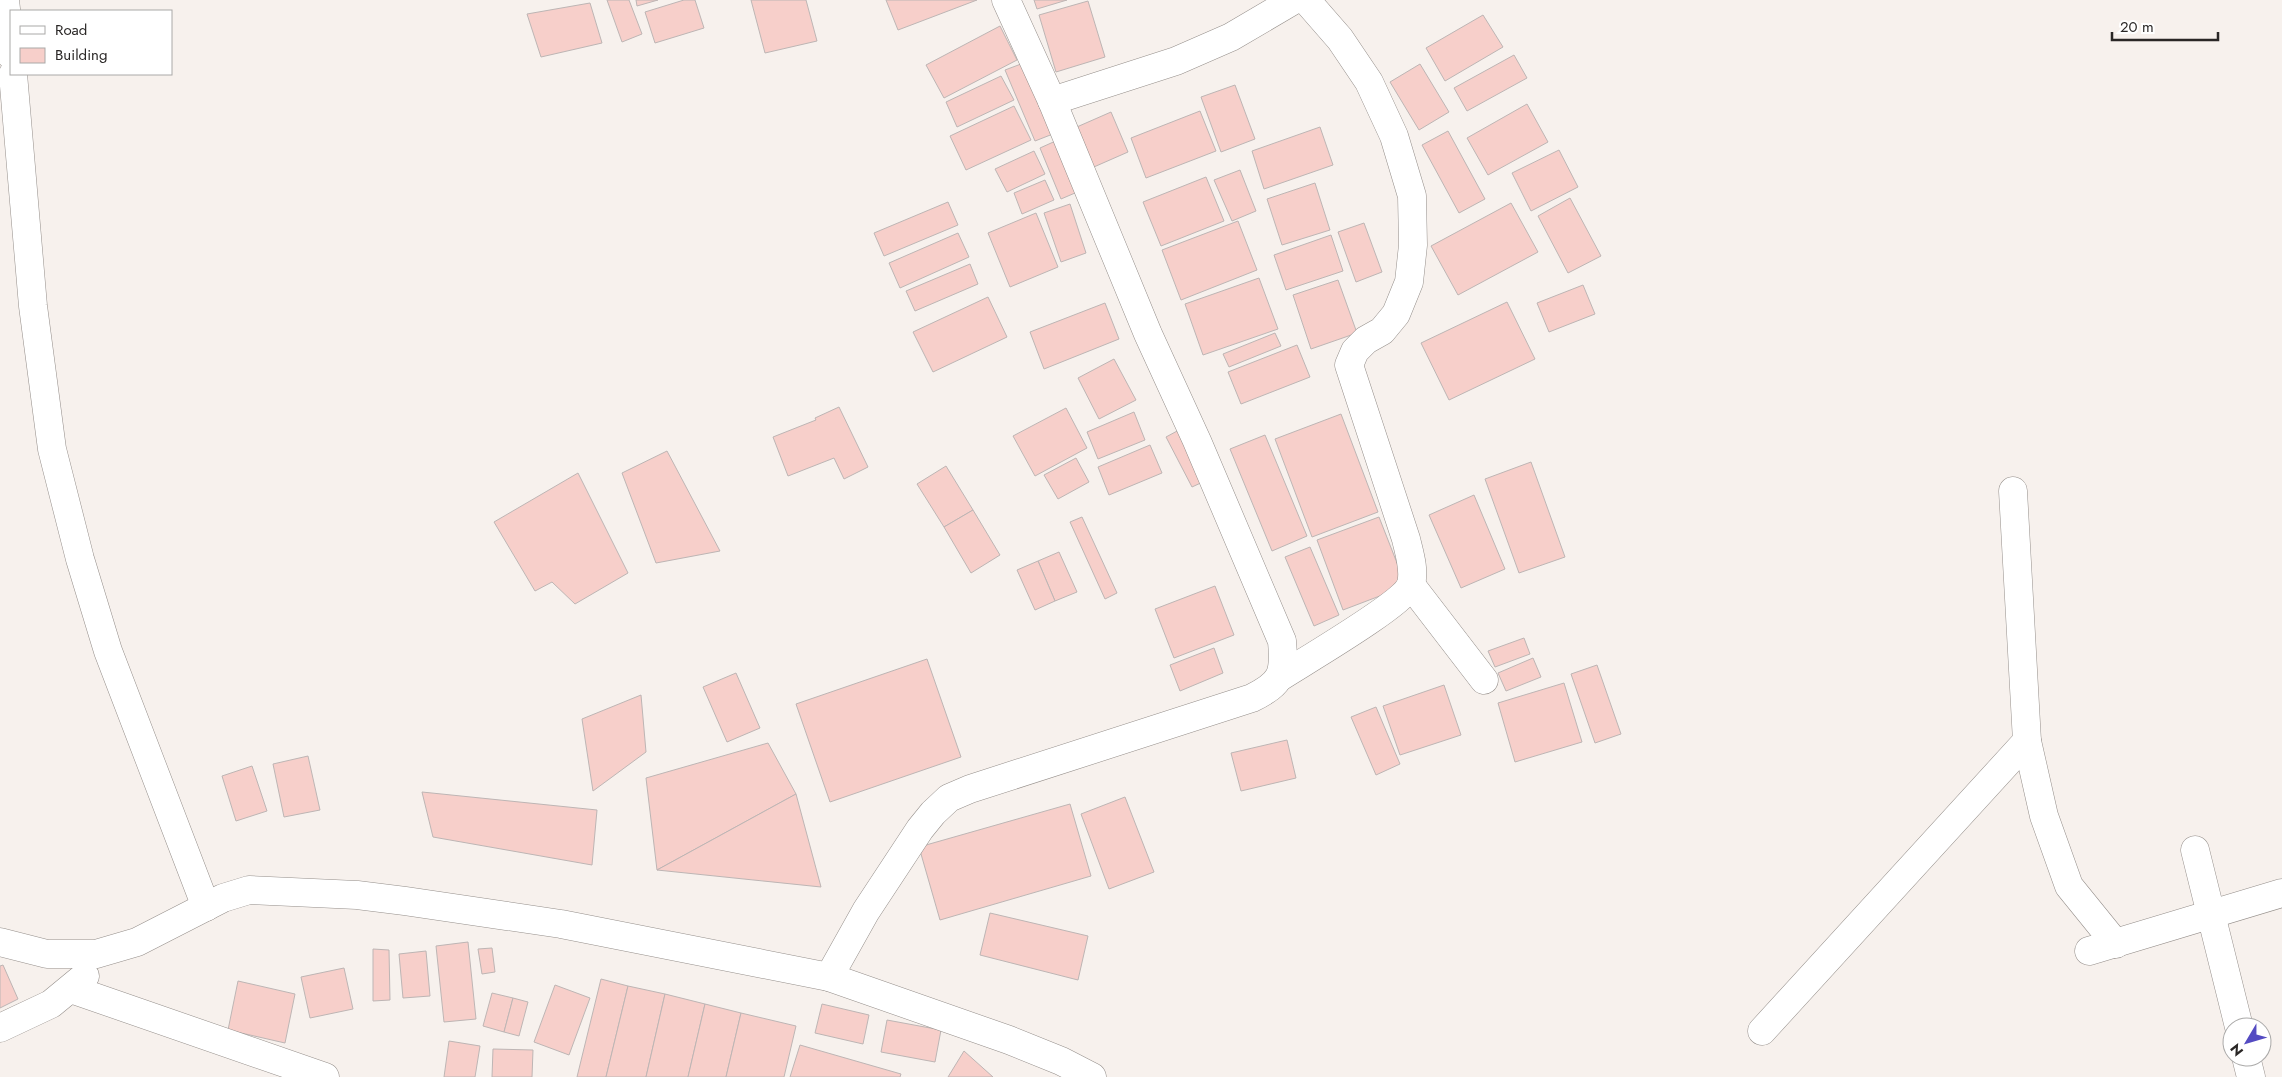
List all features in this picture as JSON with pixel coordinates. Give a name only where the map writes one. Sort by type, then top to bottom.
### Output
[{"type":"street","points":[[5,0],[10,46]]},
{"type":"street","points":[[1006,0],[1052,101],[1148,334],[1197,441],[1282,641],[1283,659],[1280,677]]},
{"type":"street","points":[[1052,101],[1176,61],[1231,36],[1294,0]]},
{"type":"street","points":[[1306,0],[1340,39],[1369,82],[1394,136],[1412,196],[1413,245],[1409,282],[1396,314],[1382,331],[1366,340],[1355,351],[1349,365],[1406,538],[1412,565],[1411,585],[1484,680]]},
{"type":"street","points":[[13,75],[34,306],[52,450],[80,558],[108,651],[206,907]]},
{"type":"street","points":[[2013,491],[2027,741],[2044,816],[2069,886],[2116,944]]},
{"type":"street","points":[[830,977],[866,911],[920,829],[933,812],[949,798],[970,788],[1252,698],[1268,690],[1280,677],[1393,604],[1411,585]]},
{"type":"street","points":[[1762,1031],[2027,741]]},
{"type":"street","points":[[2195,850],[2237,1017]]},
{"type":"street","points":[[0,942],[47,954],[78,955],[114,950],[161,931],[229,896],[249,890],[357,895],[561,924],[830,977],[1009,1040],[1061,1061],[1092,1077]]},
{"type":"street","points":[[2089,951],[2282,893]]},
{"type":"street","points":[[0,1028],[52,1004],[114,950]]},
{"type":"street","points":[[71,989],[325,1077]]},
{"type":"building","points":[[607,0],[629,0],[642,34],[622,42]]},
{"type":"building","points":[[636,0],[658,0],[637,6]]},
{"type":"building","points":[[684,0],[695,0],[704,28],[655,43],[645,12]]},
{"type":"building","points":[[751,0],[806,0],[817,41],[765,53]]},
{"type":"building","points":[[886,0],[977,0],[898,30]]},
{"type":"building","points":[[1034,0],[1067,0],[1037,9]]},
{"type":"building","points":[[1088,1],[1105,57],[1056,72],[1039,15]]},
{"type":"building","points":[[590,3],[602,43],[541,57],[527,14]]},
{"type":"building","points":[[1483,15],[1503,47],[1445,81],[1426,48]]},
{"type":"building","points":[[1000,26],[1017,60],[944,98],[926,65]]},
{"type":"building","points":[[1514,55],[1527,78],[1467,111],[1454,88]]},
{"type":"building","points":[[1029,61],[1058,132],[1035,141],[1005,70]]},
{"type":"building","points":[[1420,64],[1449,112],[1419,130],[1390,82]]},
{"type":"building","points":[[1001,76],[1014,100],[957,127],[946,102]]},
{"type":"building","points":[[1235,85],[1255,139],[1221,152],[1201,97]]},
{"type":"building","points":[[1527,104],[1548,142],[1488,175],[1467,138]]},
{"type":"building","points":[[1014,106],[1031,140],[966,170],[950,136]]},
{"type":"building","points":[[1200,111],[1216,151],[1146,178],[1131,138]]},
{"type":"building","points":[[1111,112],[1128,152],[1087,170],[1070,130]]},
{"type":"building","points":[[1320,127],[1333,165],[1264,189],[1252,151]]},
{"type":"building","points":[[1448,131],[1485,199],[1459,213],[1422,145]]},
{"type":"building","points":[[1060,139],[1082,190],[1061,199],[1040,148]]},
{"type":"building","points":[[1559,150],[1578,187],[1531,211],[1512,173]]},
{"type":"building","points":[[1034,151],[1045,174],[1007,192],[995,169]]},
{"type":"building","points":[[1240,170],[1256,211],[1232,221],[1214,180]]},
{"type":"building","points":[[1206,177],[1224,221],[1161,246],[1143,202]]},
{"type":"building","points":[[1045,180],[1054,200],[1022,214],[1014,193]]},
{"type":"building","points":[[1315,183],[1330,230],[1282,245],[1267,199]]},
{"type":"building","points":[[1570,198],[1601,256],[1568,273],[1538,216]]},
{"type":"building","points":[[948,202],[958,225],[884,256],[874,233]]},
{"type":"building","points":[[1511,203],[1538,252],[1458,295],[1431,246]]},
{"type":"building","points":[[1070,204],[1086,253],[1061,262],[1044,213]]},
{"type":"building","points":[[1036,213],[1058,267],[1010,287],[988,233]]},
{"type":"building","points":[[1238,221],[1257,270],[1181,300],[1162,250]]},
{"type":"building","points":[[1364,223],[1382,272],[1356,282],[1338,232]]},
{"type":"building","points":[[958,233],[969,257],[900,288],[889,263]]},
{"type":"building","points":[[1331,235],[1343,271],[1286,290],[1274,255]]},
{"type":"building","points":[[970,264],[978,284],[915,311],[906,291]]},
{"type":"building","points":[[1259,278],[1278,329],[1203,355],[1185,304]]},
{"type":"building","points":[[1338,280],[1357,333],[1311,349],[1293,295]]},
{"type":"building","points":[[1583,285],[1595,314],[1549,332],[1537,303]]},
{"type":"building","points":[[988,297],[1007,337],[933,372],[913,332]]},
{"type":"building","points":[[1507,302],[1535,359],[1449,400],[1421,343]]},
{"type":"building","points":[[1105,303],[1119,339],[1044,369],[1030,332]]},
{"type":"building","points":[[1275,333],[1281,346],[1229,367],[1223,354]]},
{"type":"building","points":[[1297,345],[1310,377],[1241,404],[1228,372]]},
{"type":"building","points":[[1114,359],[1136,400],[1099,419],[1078,378]]},
{"type":"building","points":[[839,407],[868,467],[844,479],[834,458],[788,476],[773,437],[816,420],[815,418]]},
{"type":"building","points":[[1066,408],[1087,448],[1035,476],[1013,436]]},
{"type":"building","points":[[1134,412],[1145,440],[1098,459],[1087,432]]},
{"type":"building","points":[[1341,414],[1378,512],[1312,537],[1275,439]]},
{"type":"building","points":[[1179,430],[1205,481],[1192,487],[1166,437]]},
{"type":"building","points":[[1265,435],[1307,536],[1272,551],[1230,449]]},
{"type":"building","points":[[1150,445],[1162,473],[1109,495],[1098,467]]},
{"type":"building","points":[[667,451],[720,551],[656,563],[622,473]]},
{"type":"building","points":[[1076,458],[1089,482],[1058,499],[1044,475]]},
{"type":"building","points":[[1531,462],[1565,557],[1519,573],[1485,479]]},
{"type":"building","points":[[946,466],[973,510],[944,527],[917,484]]},
{"type":"building","points":[[578,473],[628,573],[575,604],[552,582],[535,591],[494,522]]},
{"type":"building","points":[[1474,495],[1505,569],[1461,588],[1429,515]]},
{"type":"building","points":[[973,510],[1000,555],[971,573],[944,527]]},
{"type":"building","points":[[1082,517],[1117,593],[1105,599],[1070,522]]},
{"type":"building","points":[[1379,517],[1406,586],[1343,610],[1317,540]]},
{"type":"building","points":[[1310,547],[1339,615],[1314,626],[1285,557]]},
{"type":"building","points":[[1059,552],[1077,592],[1055,601],[1038,561]]},
{"type":"building","points":[[1038,561],[1055,601],[1035,610],[1017,570]]},
{"type":"building","points":[[1215,586],[1234,635],[1174,658],[1155,609]]},
{"type":"building","points":[[1524,638],[1530,654],[1495,667],[1488,651]]},
{"type":"building","points":[[1214,648],[1223,673],[1180,691],[1170,665]]},
{"type":"building","points":[[1533,658],[1541,677],[1506,691],[1498,673]]},
{"type":"building","points":[[927,659],[961,757],[830,802],[796,704]]},
{"type":"building","points":[[1597,665],[1621,734],[1595,743],[1571,674]]},
{"type":"building","points":[[736,673],[760,728],[727,742],[703,687]]},
{"type":"building","points":[[1564,683],[1582,742],[1515,762],[1498,703]]},
{"type":"building","points":[[1444,685],[1461,735],[1400,755],[1383,706]]},
{"type":"building","points":[[641,695],[646,752],[593,791],[582,719]]},
{"type":"building","points":[[1376,707],[1400,764],[1376,775],[1351,717]]},
{"type":"building","points":[[1287,740],[1296,778],[1241,791],[1231,753]]},
{"type":"building","points":[[768,743],[796,794],[657,870],[646,778]]},
{"type":"building","points":[[308,756],[320,810],[284,817],[273,764]]},
{"type":"building","points":[[252,766],[267,811],[236,821],[222,776]]},
{"type":"building","points":[[422,792],[597,810],[592,865],[433,837]]},
{"type":"building","points":[[796,794],[821,887],[657,870]]},
{"type":"building","points":[[1125,797],[1154,872],[1109,889],[1081,814]]},
{"type":"building","points":[[1070,804],[1091,876],[940,920],[919,847]]},
{"type":"building","points":[[990,913],[1088,936],[1078,980],[980,955]]},
{"type":"building","points":[[468,942],[476,1019],[444,1022],[436,946]]},
{"type":"building","points":[[492,948],[495,972],[482,974],[478,949]]},
{"type":"building","points":[[373,949],[389,950],[390,1000],[373,1001]]},
{"type":"building","points":[[426,951],[430,996],[403,998],[399,954]]},
{"type":"building","points":[[3,965],[18,999],[0,1008],[0,966]]},
{"type":"building","points":[[344,968],[353,1009],[310,1018],[301,977]]},
{"type":"building","points":[[601,979],[628,986],[606,1077],[577,1077]]},
{"type":"building","points":[[238,981],[295,994],[285,1043],[228,1030]]},
{"type":"building","points":[[555,985],[590,998],[569,1055],[534,1042]]},
{"type":"building","points":[[628,986],[665,994],[646,1077],[606,1077]]},
{"type":"building","points":[[492,993],[513,998],[504,1032],[483,1026]]},
{"type":"building","points":[[665,994],[705,1004],[688,1077],[646,1077]]},
{"type":"building","points":[[513,998],[528,1002],[519,1036],[504,1032]]},
{"type":"building","points":[[705,1004],[741,1013],[726,1077],[688,1077]]},
{"type":"building","points":[[822,1004],[869,1015],[863,1044],[815,1033]]},
{"type":"building","points":[[741,1013],[796,1026],[784,1077],[726,1077]]},
{"type":"building","points":[[887,1020],[941,1030],[935,1062],[881,1052]]},
{"type":"building","points":[[449,1041],[480,1046],[475,1077],[444,1077]]},
{"type":"building","points":[[800,1045],[901,1074],[900,1077],[790,1077]]},
{"type":"building","points":[[493,1049],[533,1050],[532,1077],[492,1077]]},
{"type":"building","points":[[964,1051],[993,1077],[948,1077]]}]
